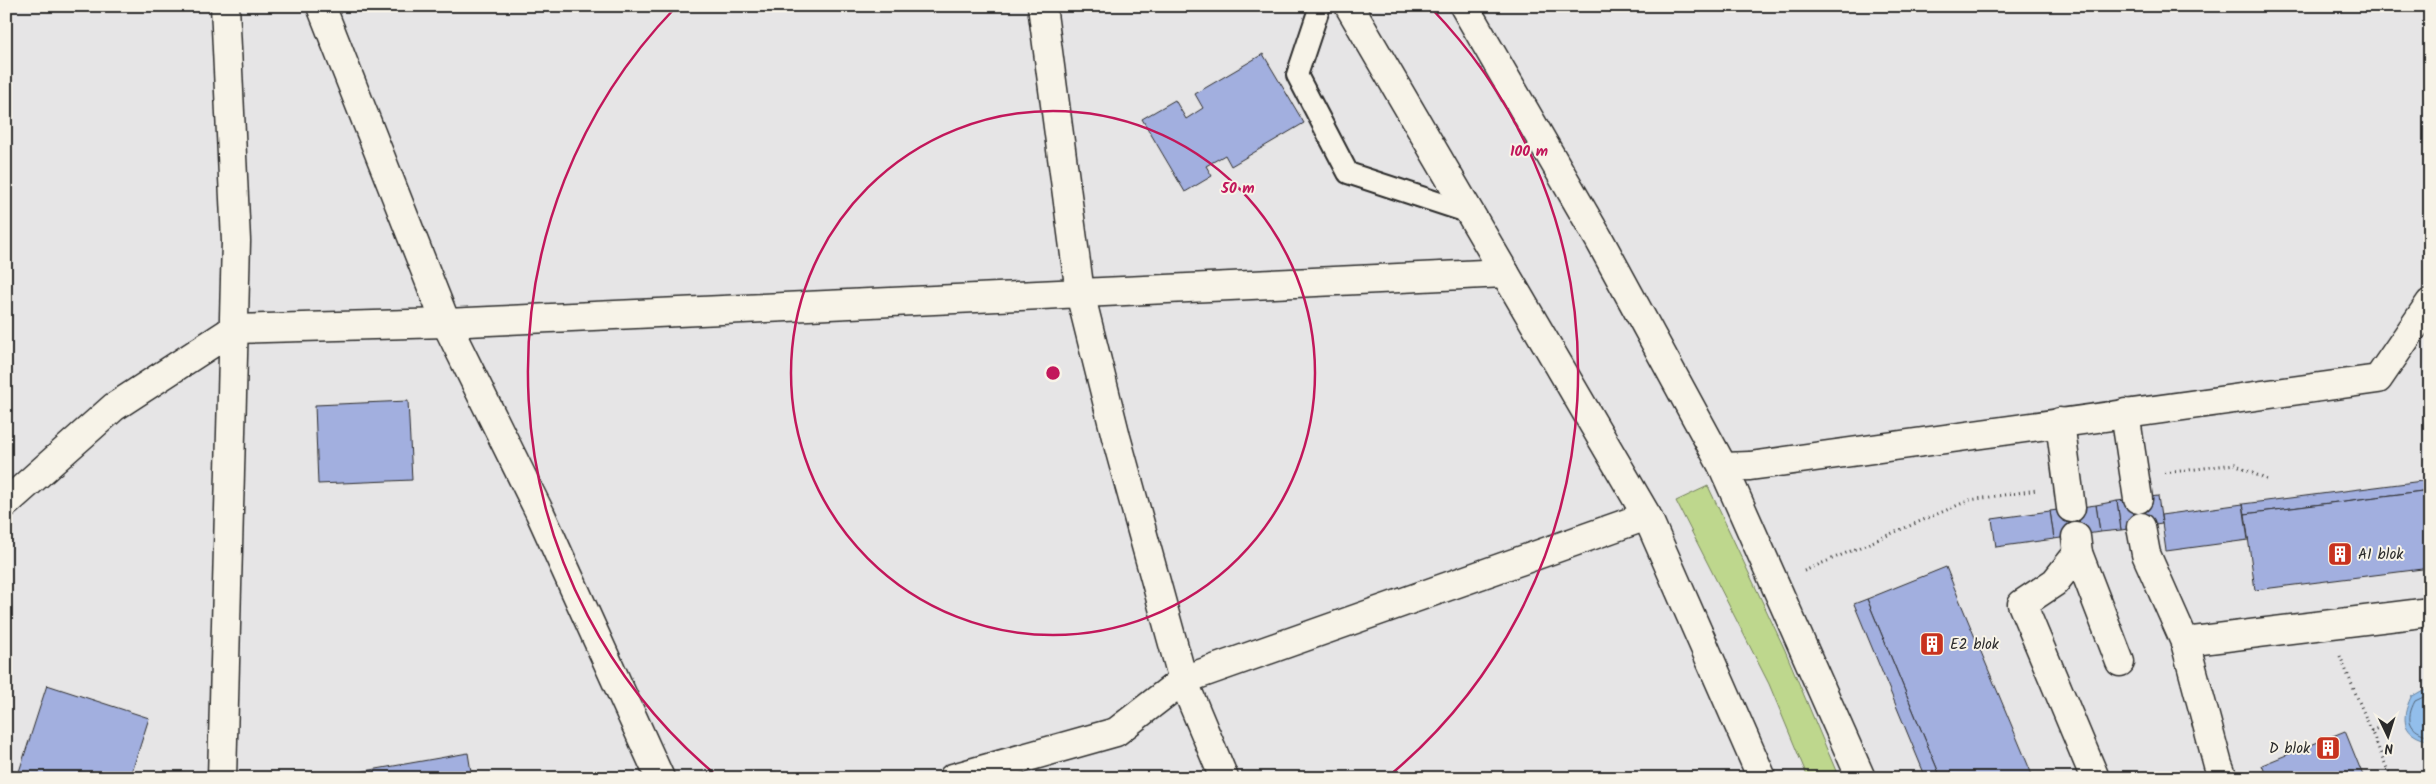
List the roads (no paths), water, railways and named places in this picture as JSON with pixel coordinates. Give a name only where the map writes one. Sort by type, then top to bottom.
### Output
[{"type":"street","points":[[222,778],[236,241],[225,6]]},
{"type":"street","points":[[321,6],[446,324],[540,513],[660,778]]},
{"type":"street","points":[[1042,6],[1080,293],[1116,436],[1183,680],[1224,778]]},
{"type":"street","points":[[1349,6],[1647,516],[1762,778]]},
{"type":"street","points":[[1464,6],[1600,241],[1723,467],[1862,778]]},
{"type":"street","points":[[6,503],[114,407],[234,329],[446,324],[1505,273]]},
{"type":"street","points":[[1723,467],[1750,466],[2378,379],[2430,303]]},
{"type":"street","points":[[2125,413],[2136,488]]},
{"type":"street","points":[[2060,422],[2070,497]]},
{"type":"street","points":[[953,778],[1116,732],[1183,680],[1647,516]]},
{"type":"street","points":[[2141,527],[2146,554],[2185,642],[2218,765],[2224,778]]},
{"type":"street","points":[[2095,778],[2022,604],[2055,582],[2077,544],[2120,662]]},
{"type":"street","points":[[2185,642],[2430,612]]},
{"type":"lane","points":[[1320,6],[1297,75],[1348,173],[1470,213]]},
{"type":"water","points":[[2430,689],[2430,741],[2409,731],[2405,720],[2411,697],[2423,690]]},
{"type":"place","name":"A1 blok","points":[[2340,554]]},
{"type":"place","name":"E2 blok","points":[[1932,644]]},
{"type":"place","name":"D blok","points":[[2328,748]]}]
